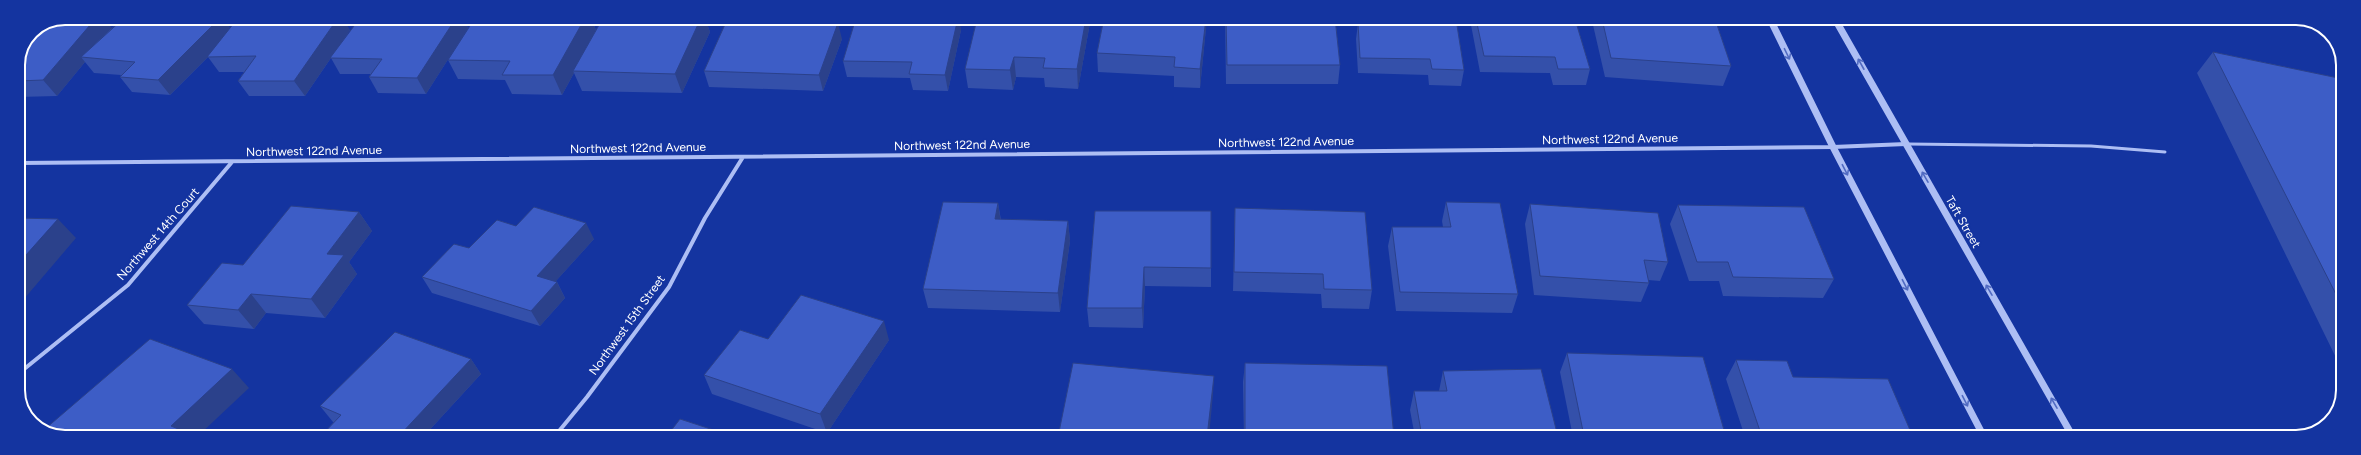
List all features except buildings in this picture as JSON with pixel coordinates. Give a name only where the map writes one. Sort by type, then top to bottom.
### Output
[{"type":"street","points":[[1773,25],[1833,147],[1980,430]]},
{"type":"street","name":"Taft Street","points":[[1838,25],[2069,430]]},
{"type":"street","name":"Northwest 122nd Avenue","points":[[25,163],[1833,147],[1906,144]]},
{"type":"street","name":"Northwest 15th Street","points":[[560,430],[587,397],[669,287],[705,218],[743,157]]},
{"type":"street","name":"Northwest 14th Court","points":[[25,368],[128,285],[180,226],[232,162]]},
{"type":"lane","points":[[1906,144],[2090,146],[2165,152]]}]
